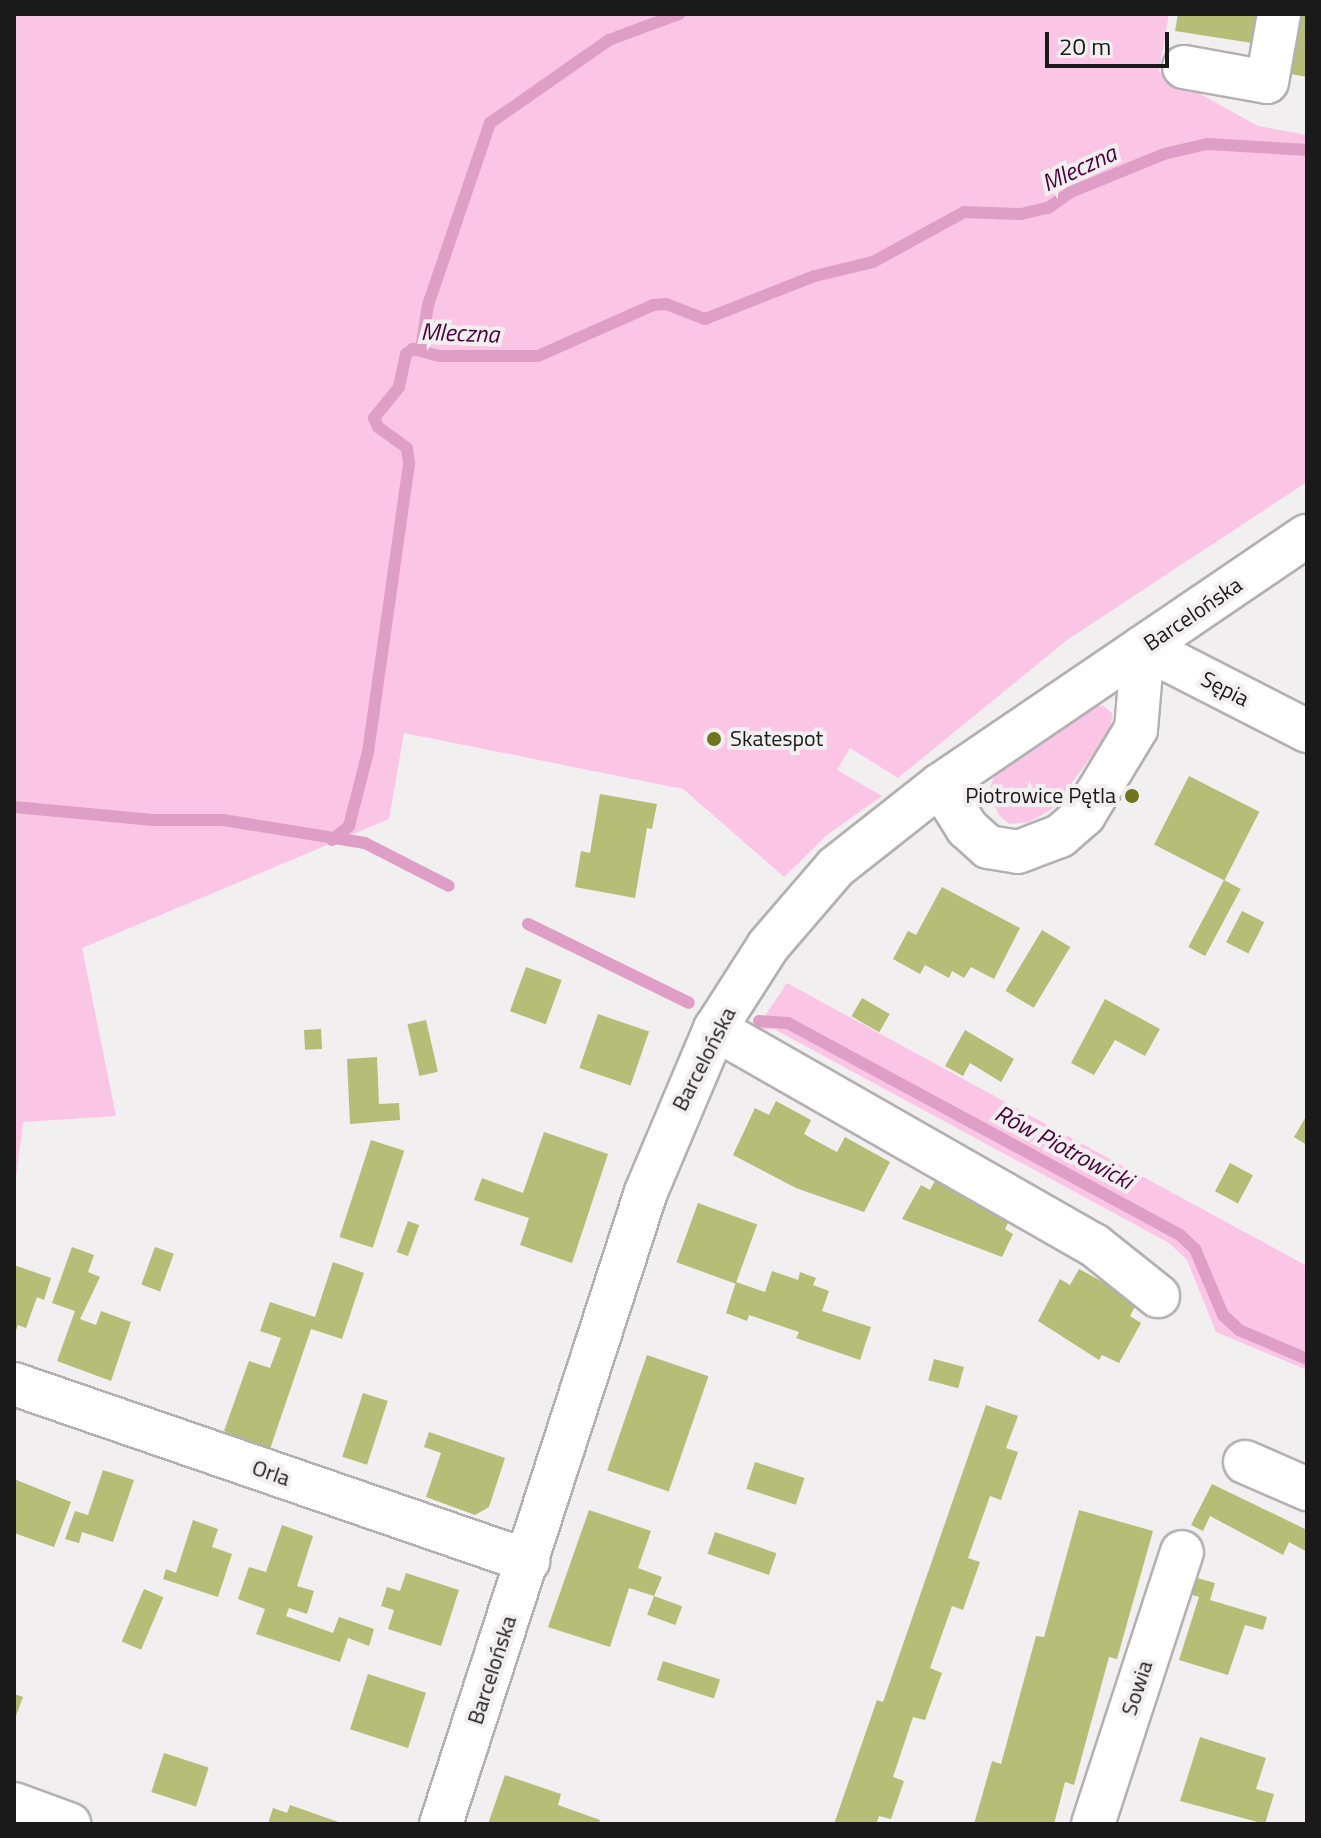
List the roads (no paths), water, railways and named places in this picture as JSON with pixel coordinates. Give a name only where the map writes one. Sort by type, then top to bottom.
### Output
[{"type":"street","points":[[1184,67],[1267,82],[1279,14]]},
{"type":"street","name":"Barcelońska","points":[[441,1824],[646,1192],[715,1029],[768,946],[836,867],[940,785],[1307,536]]},
{"type":"street","points":[[940,785],[967,828],[988,847],[1018,852],[1060,836],[1084,815],[1136,729],[1143,647]]},
{"type":"street","name":"Sępia","points":[[1143,647],[1307,731]]},
{"type":"street","points":[[715,1029],[1094,1245],[1158,1296]]},
{"type":"street","name":"Orla","points":[[14,1384],[528,1561]]},
{"type":"street","points":[[1245,1462],[1307,1489]]},
{"type":"street","name":"Sowia","points":[[1093,1824],[1182,1552]]},
{"type":"waterway","points":[[421,349],[428,305],[490,123],[609,40],[679,14]]},
{"type":"waterway","name":"Mleczna","points":[[332,840],[349,826],[368,752],[409,463],[407,448],[378,427],[374,418],[399,387],[406,354],[413,349],[439,356],[538,356],[653,305],[666,304],[705,319],[815,276],[873,262],[964,212],[1021,214],[1048,208],[1071,192],[1164,154],[1207,144],[1307,150]]},
{"type":"waterway","name":"Mleczna","points":[[14,807],[153,820],[223,820],[365,843],[449,886]]},
{"type":"waterway","name":"Rów Piotrowicki","points":[[528,924],[689,1003]]},
{"type":"waterway","name":"Rów Piotrowicki","points":[[759,1021],[788,1023],[1180,1235],[1195,1249],[1223,1315],[1239,1330],[1307,1359]]},
{"type":"place","name":"Skatespot","points":[[714,739]]},
{"type":"place","name":"Piotrowice Pętla","points":[[1132,796]]}]
